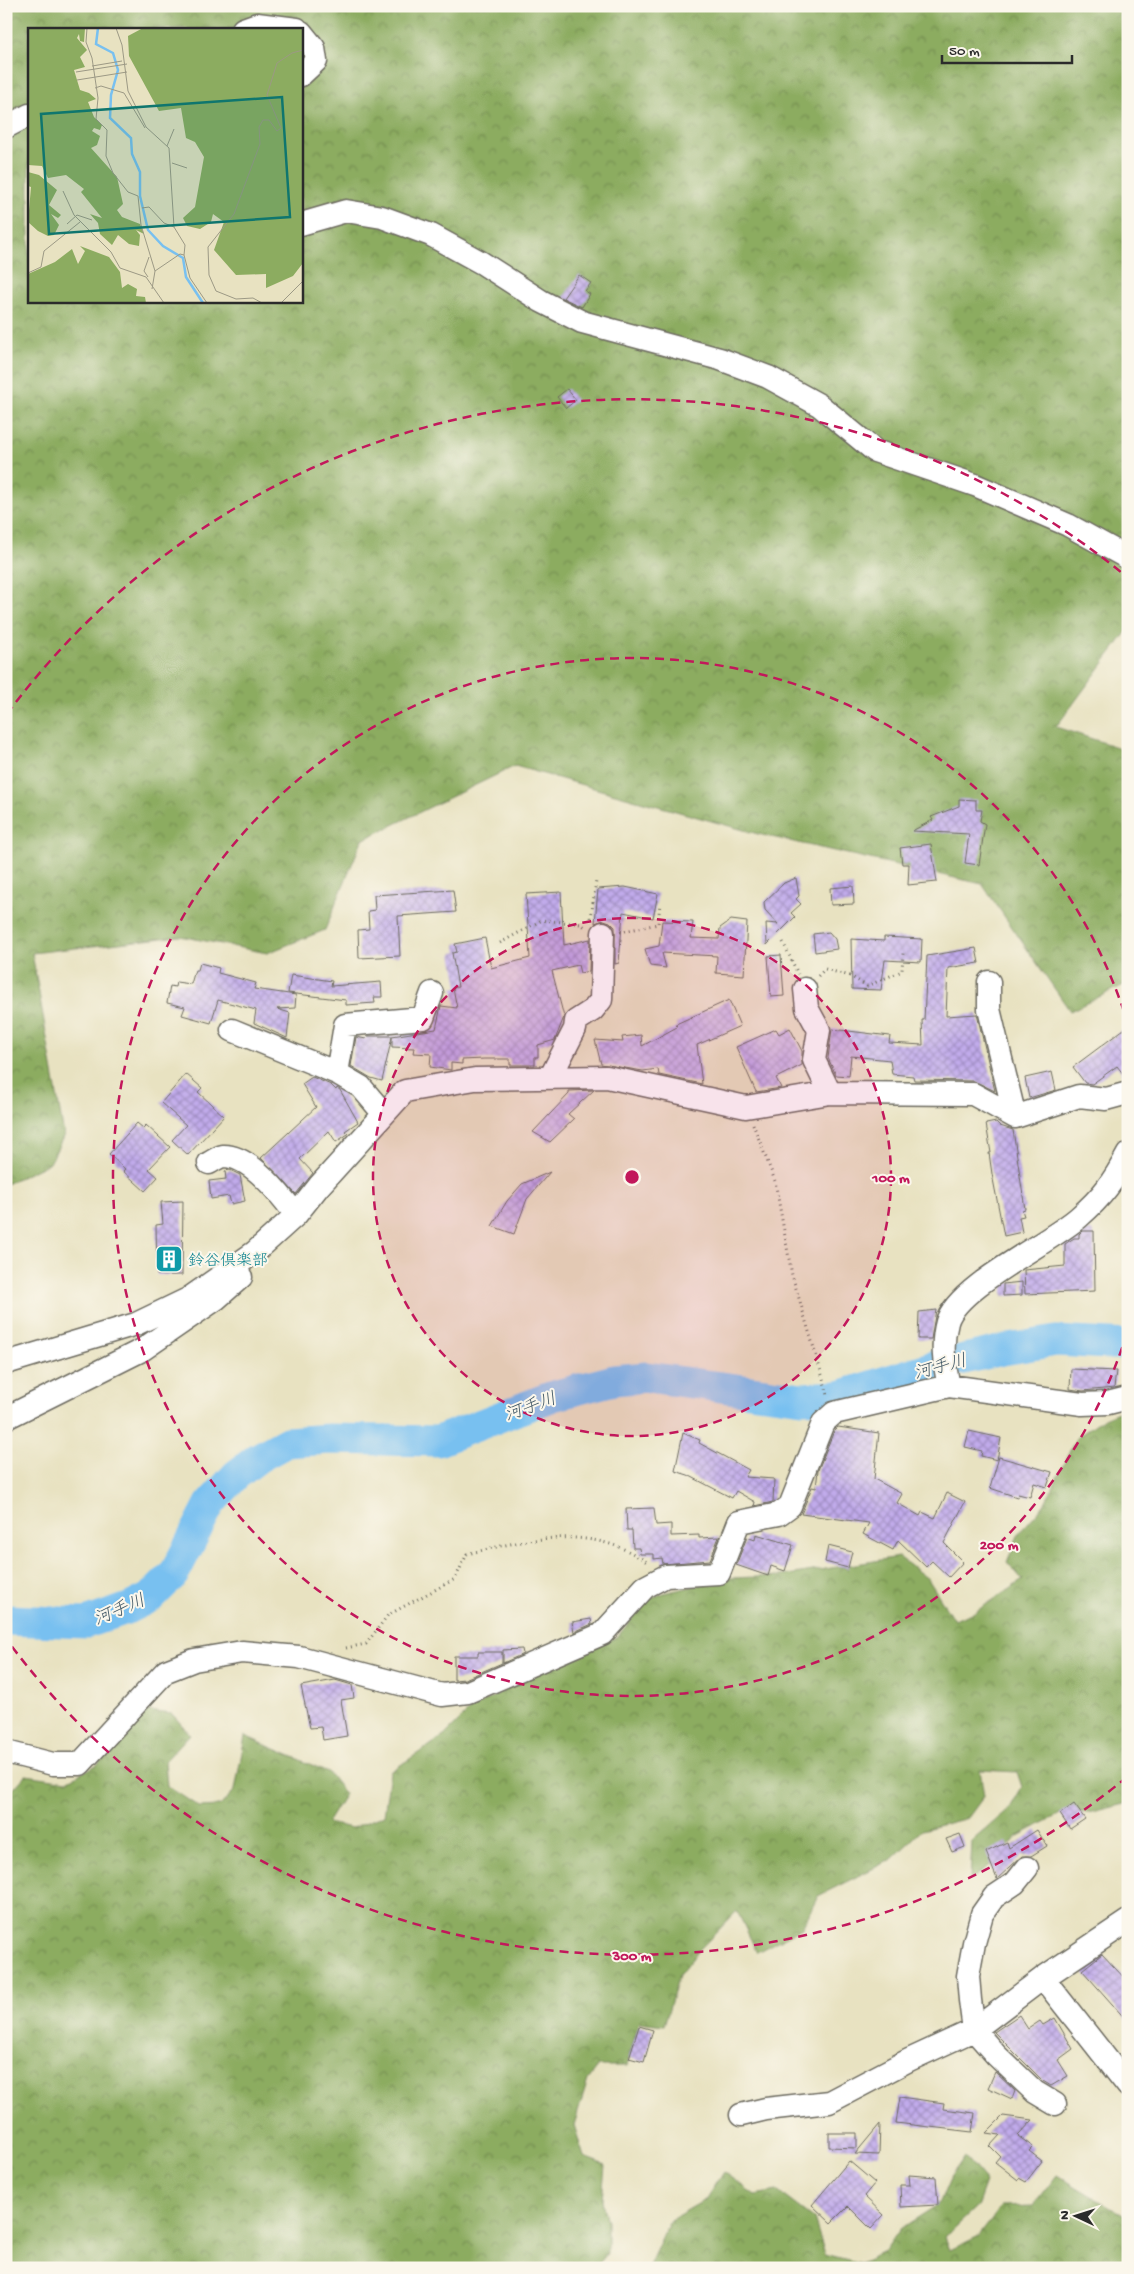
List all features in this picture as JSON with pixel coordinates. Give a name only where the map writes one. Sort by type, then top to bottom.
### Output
[{"type":"street","points":[[246,28],[257,24],[289,28]]},
{"type":"street","points":[[302,33],[314,48],[316,61],[302,74]]},
{"type":"street","points":[[6,127],[28,116]]},
{"type":"street","points":[[302,224],[346,211],[382,217],[431,235],[482,263],[541,301],[582,322],[710,356],[768,377],[819,404],[875,451],[1018,503],[1068,525],[1128,558]]},
{"type":"street","points":[[550,1078],[575,1029],[576,1021],[593,1010],[601,1000],[603,933]]},
{"type":"street","points":[[989,982],[989,1009],[996,1043],[1008,1077],[1015,1117]]},
{"type":"street","points":[[805,989],[807,1008],[819,1030],[814,1060],[830,1093]]},
{"type":"street","points":[[337,1073],[345,1025],[424,1018],[432,993]]},
{"type":"street","points":[[232,1030],[337,1073],[361,1087],[383,1113]]},
{"type":"street","points":[[6,1363],[136,1324],[188,1299],[255,1252],[296,1215],[383,1113],[405,1091],[475,1079],[607,1077],[746,1106],[830,1093],[974,1094],[1015,1117],[1079,1096],[1106,1099],[1128,1093]]},
{"type":"street","points":[[946,1371],[947,1320],[964,1296],[1078,1218],[1111,1186],[1128,1154]]},
{"type":"street","points":[[209,1163],[222,1156],[240,1159],[276,1189],[296,1215]]},
{"type":"street","points":[[6,1418],[142,1350],[216,1299],[236,1280],[245,1275],[255,1252]]},
{"type":"street","points":[[6,1752],[53,1764],[80,1764],[166,1671],[194,1660],[242,1652],[299,1657],[442,1695],[468,1692],[602,1634],[645,1587],[666,1576],[719,1573],[739,1522],[779,1514],[790,1506],[823,1423],[834,1413],[946,1371],[1082,1404],[1108,1403],[1128,1398]]},
{"type":"street","points":[[1027,1868],[1015,1882],[994,1897],[982,1914],[968,1976],[974,2030],[996,2055],[1035,2092],[1055,2104]]},
{"type":"street","points":[[741,2115],[766,2109],[829,2102],[900,2064],[974,2030],[1043,1978],[1128,1921]]},
{"type":"street","points":[[1043,1978],[1128,2086]]},
{"type":"path","points":[[500,942],[542,920],[581,924],[589,929],[596,894],[596,881]]},
{"type":"path","points":[[603,933],[608,934],[658,924],[660,903]]},
{"type":"path","points":[[784,942],[805,989],[824,969],[850,976],[868,986],[882,981],[902,971],[904,953]]},
{"type":"path","points":[[754,1106],[753,1125],[775,1181],[792,1275],[825,1390]]},
{"type":"path","points":[[340,1648],[366,1644],[388,1615],[455,1579],[467,1554],[493,1548],[565,1536],[598,1540],[635,1554],[666,1576]]},
{"type":"green space","points":[[6,6],[1128,6],[1128,630],[1056,727],[1126,750],[1128,753],[1128,983],[1070,1011],[982,884],[758,834],[515,766],[362,840],[325,930],[267,953],[180,936],[32,953],[64,1135],[50,1163],[6,1184]]},
{"type":"green space","points":[[1123,1410],[1128,1411],[1128,1803],[1088,1813],[1066,1811],[1018,1836],[996,1861],[970,1880],[972,1841],[1010,1808],[1022,1787],[1017,1772],[980,1770],[984,1796],[968,1818],[922,1830],[892,1859],[818,1896],[802,1928],[757,1952],[737,1911],[700,1949],[679,1975],[664,2025],[639,2022],[627,2066],[599,2066],[588,2080],[574,2125],[584,2157],[605,2165],[602,2201],[607,2222],[607,2254],[595,2268],[6,2268],[6,1797],[26,1775],[67,1781],[98,1764],[124,1730],[148,1711],[172,1714],[190,1734],[165,1761],[167,1786],[199,1807],[220,1806],[235,1790],[245,1736],[328,1772],[345,1794],[327,1823],[352,1828],[384,1815],[390,1772],[444,1736],[470,1710],[532,1674],[617,1637],[648,1599],[664,1593],[730,1578],[782,1576],[899,1557],[928,1579],[954,1620],[975,1612],[1023,1580],[1007,1562],[1019,1533],[1044,1505],[1076,1438],[1104,1418]]},
{"type":"green space","points":[[965,2157],[986,2182],[977,2207],[945,2237],[950,2250],[979,2236],[1001,2207],[1033,2206],[1057,2175],[1128,2218],[1128,2268],[648,2268],[670,2220],[705,2200],[723,2172],[755,2195],[777,2191],[814,2219],[825,2254],[860,2263],[884,2252],[900,2229],[939,2204],[950,2179]]},
{"type":"building","points":[[579,275],[591,283],[585,291],[590,294],[582,307],[563,298]]},
{"type":"building","points":[[567,389],[576,400],[566,408],[557,397]]},
{"type":"building","points":[[959,799],[976,800],[976,810],[982,810],[980,821],[985,824],[979,865],[965,863],[969,834],[912,831],[933,820],[931,817],[959,806]]},
{"type":"building","points":[[931,844],[937,882],[908,885],[909,864],[902,864],[900,848]]},
{"type":"building","points":[[796,878],[799,896],[796,899],[801,904],[791,913],[795,917],[767,945],[766,923],[778,924],[765,910],[764,902],[784,883]]},
{"type":"building","points":[[853,886],[854,904],[831,905],[830,888]]},
{"type":"building","points":[[625,887],[658,894],[653,918],[623,912],[619,963],[615,964],[615,927],[610,922],[604,920],[595,923],[598,889]]},
{"type":"building","points":[[453,890],[456,912],[398,916],[400,956],[359,958],[358,930],[369,929],[368,911],[375,910],[374,895]]},
{"type":"building","points":[[561,892],[564,945],[590,939],[589,971],[580,973],[578,965],[552,971],[564,1017],[555,1040],[538,1045],[538,1057],[535,1057],[535,1065],[510,1065],[510,1059],[484,1059],[462,1060],[462,1064],[451,1063],[451,1070],[430,1067],[431,1054],[413,1053],[414,1048],[392,1047],[392,1037],[382,1081],[371,1078],[351,1066],[356,1037],[366,1039],[367,1036],[392,1036],[436,1029],[441,1006],[457,1008],[453,988],[458,987],[452,953],[457,952],[455,944],[485,938],[491,968],[530,958],[526,894]]},
{"type":"building","points":[[731,920],[747,922],[744,975],[716,973],[717,956],[662,953],[666,968],[650,966],[645,949],[659,946],[662,921],[693,922],[691,938],[719,939],[720,928]]},
{"type":"building","points":[[829,932],[835,939],[837,949],[815,952],[813,934]]},
{"type":"building","points":[[884,937],[922,939],[921,962],[885,960],[881,990],[852,989],[851,939],[884,941]]},
{"type":"building","points":[[976,948],[979,963],[948,968],[946,1016],[977,1014],[995,1091],[974,1081],[914,1080],[913,1076],[892,1074],[890,1060],[851,1056],[849,1076],[836,1075],[828,1058],[832,1029],[890,1036],[889,1043],[923,1045],[922,1020],[924,1020],[927,956]]},
{"type":"building","points":[[781,955],[784,996],[771,997],[768,956]]},
{"type":"building","points":[[200,963],[219,968],[218,973],[256,983],[254,989],[296,995],[295,1008],[277,1009],[290,1013],[287,1038],[254,1023],[256,1010],[218,1000],[211,1023],[182,1015],[185,1007],[167,1003],[170,986],[175,987],[176,982],[191,984],[195,970],[198,970]]},
{"type":"building","points":[[291,975],[332,981],[331,986],[381,982],[382,997],[374,997],[375,1003],[346,1005],[346,1000],[288,993]]},
{"type":"building","points":[[729,1000],[740,1026],[697,1045],[702,1084],[659,1075],[658,1069],[643,1071],[601,1064],[595,1040],[623,1042],[622,1037],[641,1035],[642,1046],[677,1027],[676,1024]]},
{"type":"building","points":[[1128,1026],[1128,1080],[1117,1066],[1092,1084],[1085,1083],[1073,1067]]},
{"type":"building","points":[[790,1028],[802,1051],[802,1065],[776,1078],[781,1088],[756,1092],[736,1047],[776,1029],[779,1034]]},
{"type":"building","points":[[1052,1072],[1056,1090],[1029,1098],[1025,1078]]},
{"type":"building","points":[[186,1074],[202,1088],[198,1092],[224,1116],[188,1155],[172,1140],[186,1125],[161,1103]]},
{"type":"building","points":[[312,1077],[331,1085],[336,1090],[337,1088],[340,1090],[358,1122],[345,1131],[348,1134],[336,1142],[329,1131],[300,1159],[313,1173],[296,1194],[261,1158],[316,1107],[302,1084]]},
{"type":"building","points":[[594,1090],[568,1114],[574,1119],[550,1142],[533,1132],[569,1094],[569,1091]]},
{"type":"building","points":[[996,1122],[1000,1126],[1013,1130],[1025,1209],[1022,1210],[1024,1216],[1019,1217],[1022,1232],[1004,1236],[992,1174],[989,1153],[991,1153],[986,1124]]},
{"type":"building","points":[[137,1123],[143,1128],[146,1125],[170,1147],[149,1169],[158,1177],[145,1191],[123,1171],[125,1169],[109,1154]]},
{"type":"building","points":[[230,1170],[240,1175],[245,1201],[231,1204],[229,1196],[211,1199],[209,1181],[226,1179],[225,1171]]},
{"type":"building","points":[[550,1172],[527,1199],[514,1234],[492,1226],[507,1201],[522,1184]]},
{"type":"building","name":"鈴谷倶楽部","points":[[183,1201],[182,1275],[157,1275],[156,1225],[163,1224],[161,1202]]},
{"type":"building","points":[[1082,1231],[1094,1231],[1095,1291],[1025,1294],[1024,1270],[1065,1266],[1065,1244],[1074,1238],[1079,1238],[1079,1234]]},
{"type":"building","points":[[1022,1282],[1022,1295],[1003,1296],[1003,1284]]},
{"type":"building","points":[[936,1310],[931,1339],[918,1339],[919,1312]]},
{"type":"building","points":[[1071,1369],[1116,1371],[1114,1388],[1083,1391],[1070,1389]]},
{"type":"building","points":[[838,1427],[879,1433],[874,1479],[902,1494],[897,1503],[920,1516],[922,1512],[935,1518],[947,1493],[965,1502],[944,1543],[963,1562],[949,1577],[932,1561],[926,1567],[898,1540],[893,1550],[863,1534],[869,1523],[801,1514],[812,1487],[816,1488],[818,1470],[834,1431]]},
{"type":"building","points":[[969,1431],[1001,1438],[997,1460],[981,1456],[982,1451],[965,1447]]},
{"type":"building","points":[[683,1433],[700,1440],[699,1443],[749,1470],[745,1477],[774,1479],[773,1502],[754,1506],[755,1502],[736,1491],[732,1498],[688,1475],[675,1471]]},
{"type":"building","points":[[999,1457],[1052,1472],[1047,1487],[1034,1483],[1030,1497],[1018,1494],[1017,1497],[990,1488]]},
{"type":"building","points":[[654,1508],[656,1525],[671,1524],[671,1536],[699,1535],[699,1538],[719,1537],[710,1560],[663,1564],[662,1558],[654,1559],[654,1554],[640,1554],[639,1548],[633,1548],[632,1530],[627,1530],[626,1509]]},
{"type":"building","points":[[756,1534],[793,1545],[785,1571],[771,1566],[768,1576],[736,1565],[747,1537],[755,1540]]},
{"type":"building","points":[[828,1546],[852,1552],[848,1568],[825,1562]]},
{"type":"building","points":[[591,1619],[592,1624],[574,1632],[572,1622]]},
{"type":"building","points":[[522,1649],[523,1654],[503,1663],[503,1650]]},
{"type":"building","points":[[478,1652],[502,1652],[502,1663],[465,1679],[454,1680],[454,1656],[478,1656]]},
{"type":"building","points":[[335,1680],[352,1685],[354,1698],[341,1700],[347,1736],[323,1740],[321,1727],[310,1728],[301,1686]]},
{"type":"building","points":[[1074,1804],[1085,1819],[1070,1829],[1060,1814]]},
{"type":"building","points":[[1037,1830],[1047,1846],[1031,1856],[1022,1856],[997,1879],[986,1852],[1007,1842],[1009,1848]]},
{"type":"building","points":[[960,1834],[965,1847],[952,1852],[946,1839]]},
{"type":"building","points":[[1102,1954],[1128,1982],[1128,2022],[1082,1970]]},
{"type":"building","points":[[1019,2015],[1028,2029],[1040,2021],[1043,2025],[1055,2018],[1073,2049],[1058,2060],[1068,2076],[1051,2086],[1043,2081],[994,2032]]},
{"type":"building","points":[[639,2026],[653,2030],[644,2062],[629,2058]]},
{"type":"building","points":[[995,2072],[1015,2091],[1012,2099],[988,2088]]},
{"type":"building","points":[[900,2097],[944,2103],[943,2109],[975,2113],[972,2132],[896,2123]]},
{"type":"building","points":[[1003,2116],[1033,2120],[1018,2136],[1033,2147],[1029,2151],[1042,2161],[1026,2182],[1019,2178],[1018,2180],[995,2162],[1000,2156],[990,2146],[1000,2135],[986,2133]]},
{"type":"building","points":[[880,2124],[879,2155],[855,2154]]},
{"type":"building","points":[[829,2133],[857,2133],[857,2148],[829,2147]]},
{"type":"building","points":[[849,2161],[875,2183],[864,2196],[884,2215],[871,2229],[848,2206],[831,2223],[812,2205]]},
{"type":"building","points":[[909,2175],[936,2177],[938,2205],[901,2207],[900,2185],[910,2185]]},
{"type":"waterway","name":"河手川","points":[[6,1620],[86,1623],[129,1608],[151,1597],[174,1574],[210,1504],[236,1475],[258,1458],[287,1442],[329,1439],[438,1441],[553,1396],[614,1380],[647,1377],[802,1398],[839,1396],[934,1366],[1003,1350],[1056,1341],[1128,1345]]},
{"type":"place","name":"鈴谷倶楽部","points":[[169,1259]]}]
